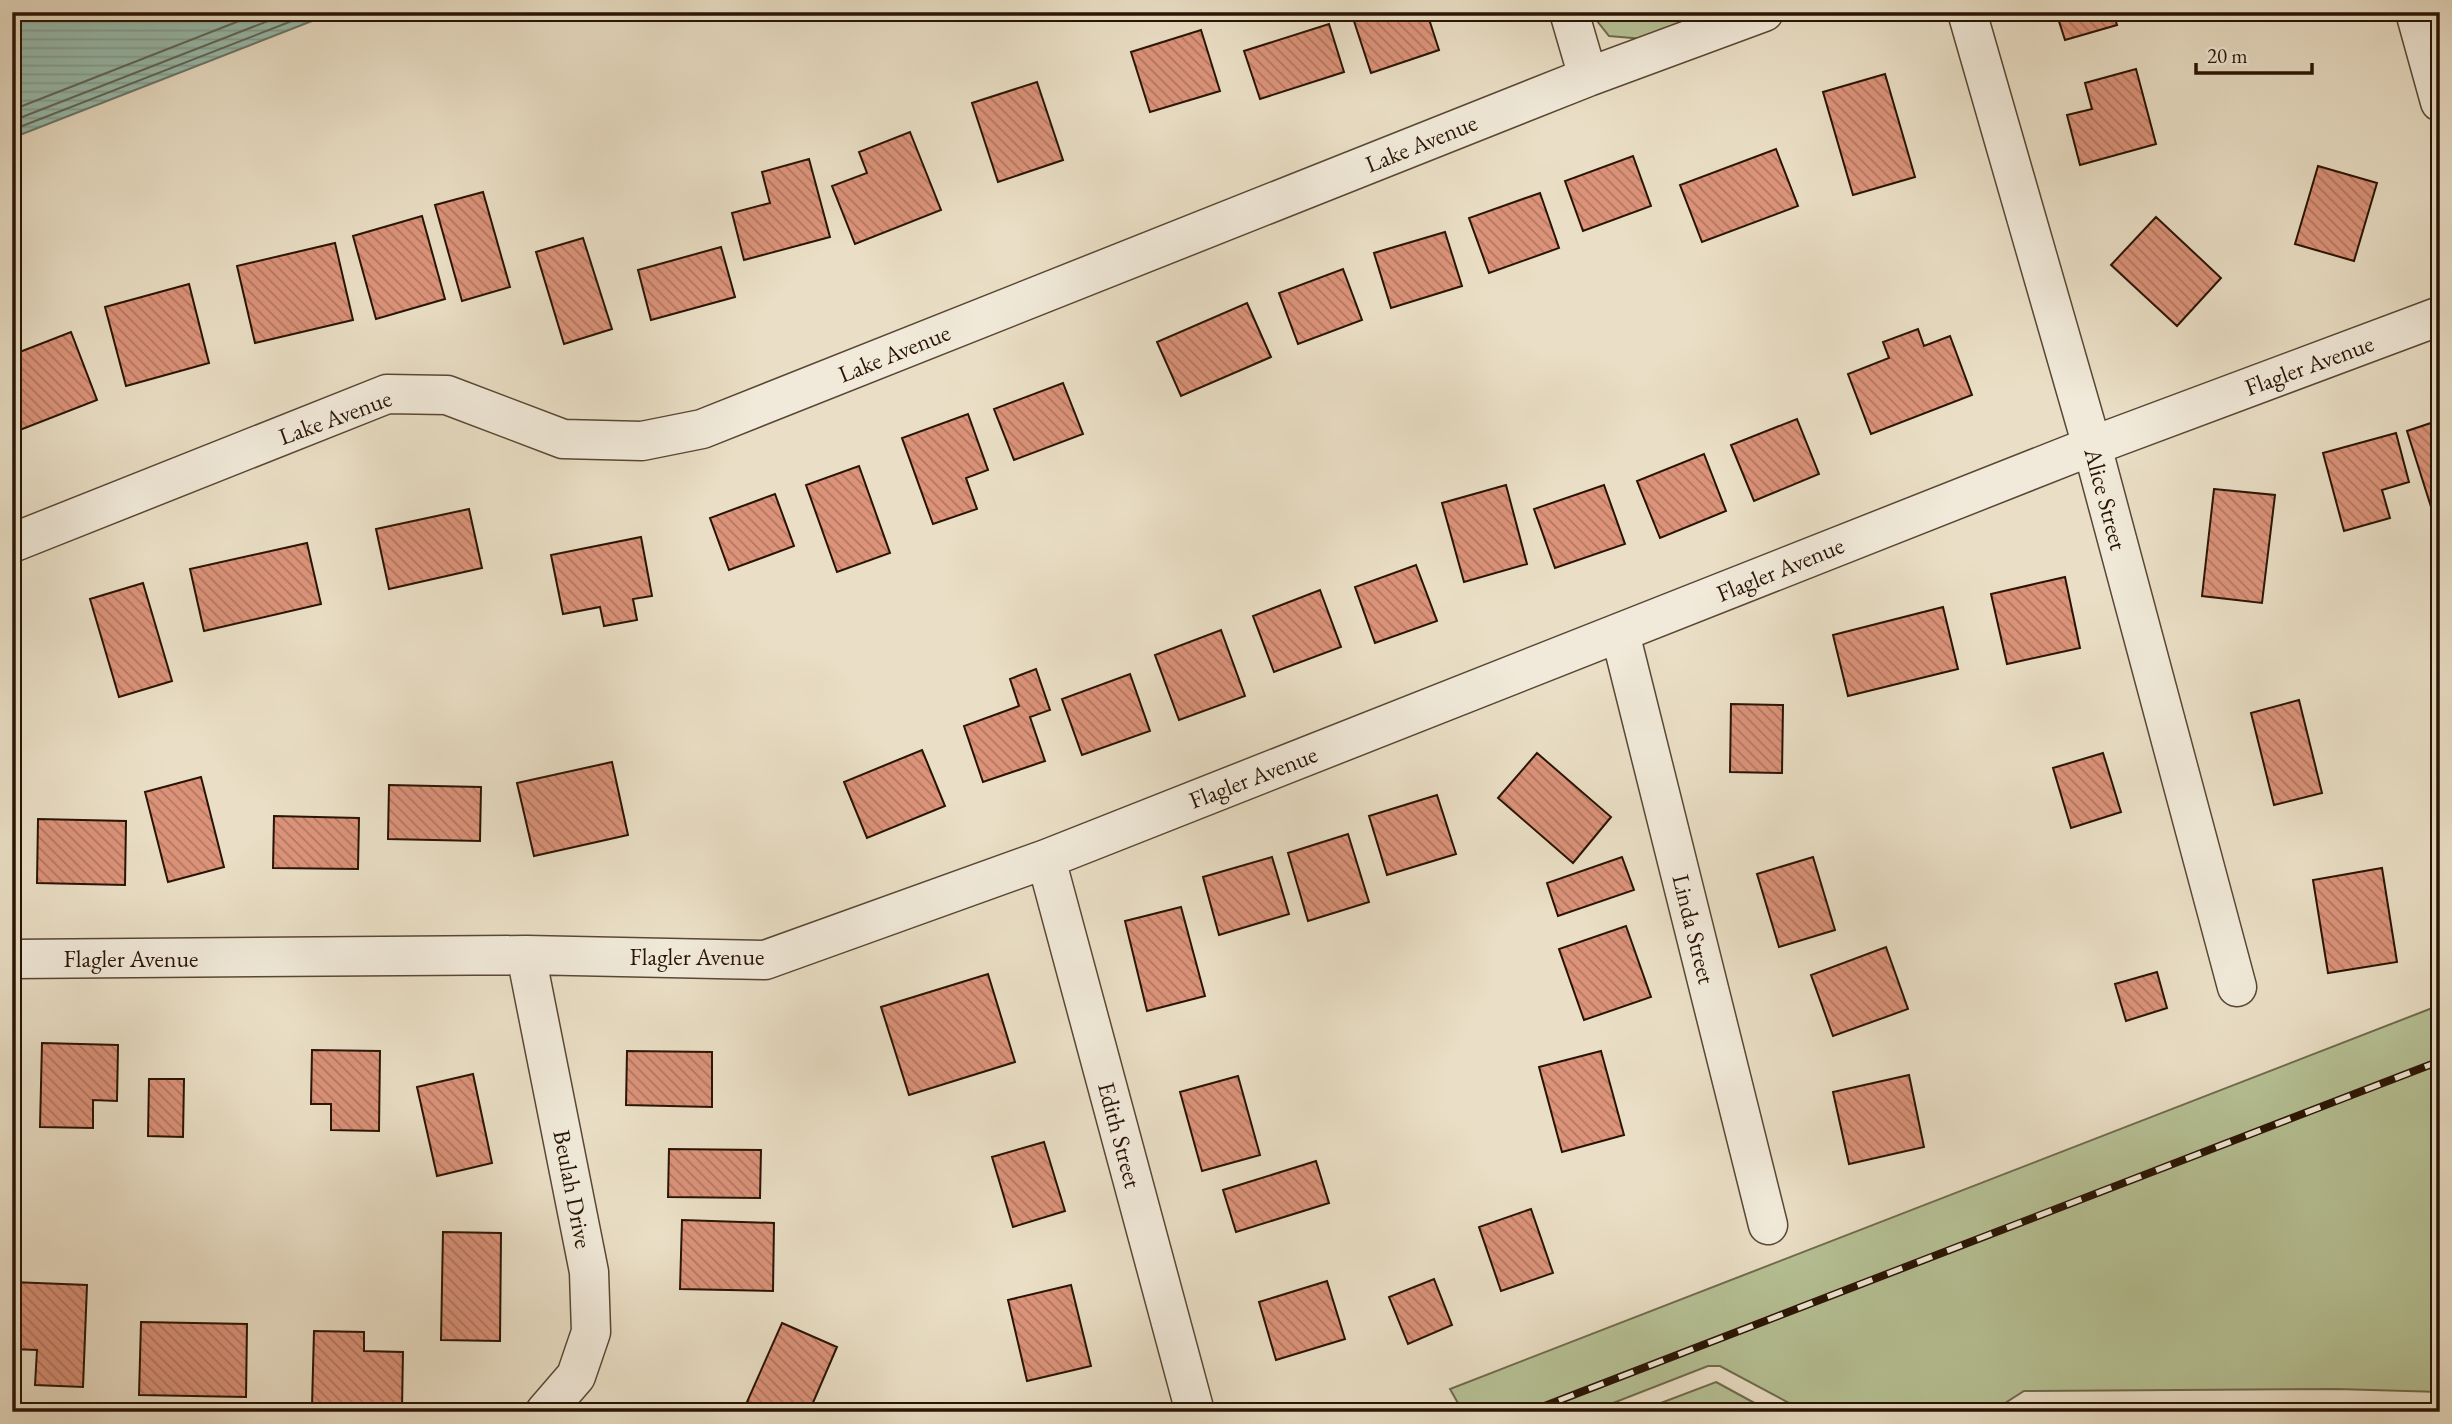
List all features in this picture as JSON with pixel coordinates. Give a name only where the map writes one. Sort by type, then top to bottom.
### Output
[{"type":"street","points":[[1569,12],[1588,77]]},
{"type":"street","name":"Lake Avenue","points":[[12,543],[387,394],[447,395],[564,439],[642,441],[702,429],[1588,77],[1764,12]]},
{"type":"street","name":"Alice Street","points":[[1967,12],[2092,446],[2237,987]]},
{"type":"street","points":[[2415,12],[2440,102]]},
{"type":"street","name":"Flagler Avenue","points":[[12,959],[526,955],[765,960],[1046,859],[2092,446],[2440,316]]},
{"type":"street","name":"Linda Street","points":[[1620,633],[1768,1225]]},
{"type":"street","name":"Edith Street","points":[[1046,859],[1195,1412]]},
{"type":"street","name":"Beulah Drive","points":[[526,955],[589,1272],[591,1332],[576,1376],[545,1412]]},
{"type":"green space","points":[[1590,12],[1714,12],[1644,39],[1609,36]]},
{"type":"green space","points":[[2440,1005],[2440,1392],[2337,1389],[2024,1391],[1991,1412],[1806,1412],[1720,1366],[1708,1366],[1590,1412],[1463,1412],[1450,1389]]},
{"type":"green space","points":[[1716,1382],[1771,1412],[1637,1412]]},
{"type":"water","points":[[12,12],[335,12],[12,138]]},
{"type":"building","points":[[1351,12],[1444,12],[1429,19],[1439,50],[1371,73]]},
{"type":"building","points":[[2056,12],[2113,12],[2117,25],[2065,40]]},
{"type":"building","points":[[1329,24],[1344,72],[1260,99],[1244,51]]},
{"type":"building","points":[[1201,30],[1220,91],[1150,112],[1131,52]]},
{"type":"building","points":[[2136,69],[2156,144],[2080,165],[2067,115],[2092,109],[2085,83]]},
{"type":"building","points":[[1885,74],[1915,177],[1853,195],[1823,92]]},
{"type":"building","points":[[1037,82],[1063,160],[998,182],[972,103]]},
{"type":"building","points":[[910,132],[941,210],[855,244],[832,186],[867,173],[859,152]]},
{"type":"building","points":[[1776,149],[1798,206],[1702,242],[1680,185]]},
{"type":"building","points":[[1633,156],[1651,206],[1583,231],[1565,181]]},
{"type":"building","points":[[809,159],[830,237],[744,260],[732,213],[770,203],[762,172]]},
{"type":"building","points":[[2318,166],[2377,183],[2354,261],[2295,244]]},
{"type":"building","points":[[483,192],[510,287],[462,301],[435,205]]},
{"type":"building","points":[[1540,193],[1559,248],[1489,273],[1469,218]]},
{"type":"building","points":[[422,216],[445,299],[376,319],[353,236]]},
{"type":"building","points":[[2156,217],[2221,278],[2177,326],[2111,265]]},
{"type":"building","points":[[1445,232],[1462,286],[1391,308],[1374,253]]},
{"type":"building","points":[[583,238],[612,329],[564,344],[536,252]]},
{"type":"building","points":[[335,243],[353,320],[255,343],[237,266]]},
{"type":"building","points":[[721,247],[735,297],[651,320],[638,270]]},
{"type":"building","points":[[1343,269],[1362,320],[1298,344],[1279,293]]},
{"type":"building","points":[[189,284],[209,363],[126,386],[105,307]]},
{"type":"building","points":[[1247,303],[1271,357],[1181,396],[1157,342]]},
{"type":"building","points":[[1918,329],[1924,346],[1950,336],[1972,395],[1871,434],[1848,374],[1889,358],[1883,342]]},
{"type":"building","points":[[71,332],[97,400],[12,433],[12,355]]},
{"type":"building","points":[[1063,383],[1083,434],[1014,460],[994,409]]},
{"type":"building","points":[[968,414],[988,470],[966,478],[977,509],[933,524],[902,438]]},
{"type":"building","points":[[1797,419],[1819,474],[1754,501],[1731,445]]},
{"type":"building","points":[[2440,420],[2440,508],[2432,510],[2407,431]]},
{"type":"building","points":[[2396,433],[2409,482],[2382,490],[2390,518],[2344,531],[2323,453]]},
{"type":"building","points":[[1704,454],[1726,511],[1660,538],[1637,481]]},
{"type":"building","points":[[859,466],[890,553],[837,572],[806,485]]},
{"type":"building","points":[[1506,485],[1527,564],[1464,582],[1442,503]]},
{"type":"building","points":[[1604,485],[1625,544],[1555,568],[1534,509]]},
{"type":"building","points":[[2214,489],[2275,495],[2262,603],[2202,596]]},
{"type":"building","points":[[775,494],[794,546],[729,570],[710,518]]},
{"type":"building","points":[[469,509],[482,568],[389,589],[376,529]]},
{"type":"building","points":[[641,537],[652,596],[633,599],[637,620],[604,626],[600,607],[563,614],[551,555]]},
{"type":"building","points":[[307,543],[321,604],[204,631],[190,569]]},
{"type":"building","points":[[1416,565],[1437,621],[1375,643],[1355,587]]},
{"type":"building","points":[[2065,577],[2080,648],[2007,664],[1991,594]]},
{"type":"building","points":[[143,583],[172,681],[119,697],[90,599]]},
{"type":"building","points":[[1320,590],[1341,647],[1274,672],[1253,616]]},
{"type":"building","points":[[1943,607],[1958,669],[1848,696],[1833,635]]},
{"type":"building","points":[[1221,630],[1245,696],[1179,720],[1155,655]]},
{"type":"building","points":[[1036,669],[1050,710],[1030,717],[1045,761],[983,782],[964,726],[1019,706],[1010,679]]},
{"type":"building","points":[[1130,674],[1150,731],[1082,755],[1062,699]]},
{"type":"building","points":[[2299,700],[2322,793],[2274,805],[2251,713]]},
{"type":"building","points":[[1731,704],[1783,705],[1782,773],[1730,772]]},
{"type":"building","points":[[922,750],[945,806],[867,838],[844,782]]},
{"type":"building","points":[[1537,753],[1611,817],[1573,863],[1498,798]]},
{"type":"building","points":[[2103,753],[2121,812],[2071,828],[2053,768]]},
{"type":"building","points":[[612,762],[628,835],[534,856],[517,783]]},
{"type":"building","points":[[201,777],[224,867],[168,882],[145,792]]},
{"type":"building","points":[[389,785],[481,787],[480,841],[388,839]]},
{"type":"building","points":[[1437,795],[1456,854],[1387,875],[1369,816]]},
{"type":"building","points":[[274,816],[359,818],[358,869],[273,868]]},
{"type":"building","points":[[38,819],[126,821],[125,885],[37,883]]},
{"type":"building","points":[[1348,834],[1369,902],[1308,921],[1288,853]]},
{"type":"building","points":[[1272,857],[1289,914],[1219,935],[1203,877]]},
{"type":"building","points":[[1622,857],[1634,890],[1558,916],[1547,883]]},
{"type":"building","points":[[1813,857],[1835,930],[1779,947],[1757,874]]},
{"type":"building","points":[[2382,868],[2397,962],[2328,973],[2313,880]]},
{"type":"building","points":[[1181,907],[1205,996],[1147,1011],[1125,921]]},
{"type":"building","points":[[1626,926],[1651,997],[1584,1020],[1559,949]]},
{"type":"building","points":[[1886,947],[1908,1009],[1833,1036],[1811,975]]},
{"type":"building","points":[[2157,972],[2167,1008],[2126,1021],[2115,984]]},
{"type":"building","points":[[988,974],[1015,1062],[909,1095],[881,1007]]},
{"type":"building","points":[[42,1043],[118,1045],[117,1101],[93,1100],[93,1128],[40,1127]]},
{"type":"building","points":[[312,1050],[380,1051],[379,1131],[331,1130],[331,1104],[311,1104]]},
{"type":"building","points":[[627,1051],[712,1052],[712,1107],[626,1105]]},
{"type":"building","points":[[1601,1051],[1624,1135],[1562,1152],[1539,1067]]},
{"type":"building","points":[[473,1074],[492,1163],[437,1176],[417,1087]]},
{"type":"building","points":[[1909,1075],[1924,1147],[1849,1164],[1833,1092]]},
{"type":"building","points":[[1238,1076],[1260,1155],[1202,1171],[1180,1092]]},
{"type":"building","points":[[149,1079],[184,1079],[183,1137],[148,1136]]},
{"type":"building","points":[[1044,1142],[1065,1211],[1013,1227],[992,1157]]},
{"type":"building","points":[[669,1149],[761,1150],[760,1198],[668,1197]]},
{"type":"building","points":[[1316,1161],[1329,1203],[1236,1232],[1223,1190]]},
{"type":"building","points":[[1531,1209],[1553,1273],[1501,1291],[1479,1227]]},
{"type":"building","points":[[682,1220],[774,1223],[773,1291],[680,1289]]},
{"type":"building","points":[[443,1232],[501,1233],[500,1341],[441,1340]]},
{"type":"building","points":[[1434,1279],[1452,1325],[1408,1344],[1389,1297]]},
{"type":"building","points":[[1327,1281],[1345,1339],[1276,1360],[1259,1302]]},
{"type":"building","points":[[12,1282],[87,1285],[83,1387],[35,1385],[37,1350],[12,1349]]},
{"type":"building","points":[[1071,1285],[1091,1366],[1027,1381],[1008,1300]]},
{"type":"building","points":[[141,1322],[247,1324],[246,1397],[139,1395]]},
{"type":"building","points":[[782,1323],[837,1347],[809,1412],[771,1412],[747,1402]]},
{"type":"building","points":[[314,1331],[364,1332],[364,1351],[403,1352],[402,1409],[312,1407]]},
{"type":"railway","points":[[1529,1412],[2440,1061]]}]
